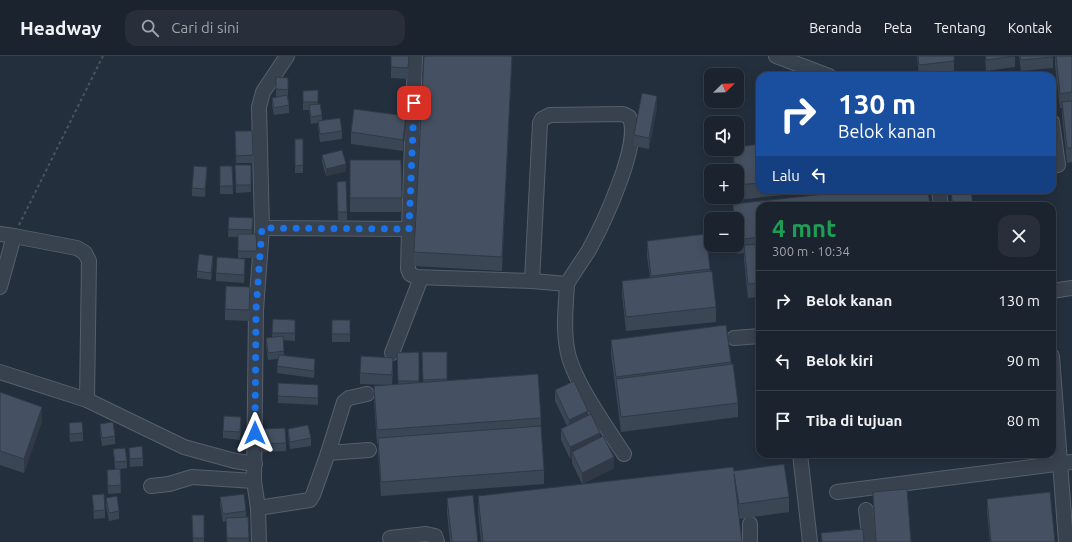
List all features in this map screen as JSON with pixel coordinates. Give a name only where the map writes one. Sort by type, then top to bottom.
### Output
[{"type":"street","points":[[259,542],[254,464],[256,310],[262,228],[259,107],[263,92],[287,56]]},
{"type":"street","points":[[415,56],[408,269],[413,276],[421,278],[532,280],[567,284]]},
{"type":"street","points":[[776,56],[818,72]]},
{"type":"street","points":[[532,280],[540,123],[542,119],[550,115],[623,114],[629,117],[633,128],[628,158],[614,196],[589,249],[567,284],[566,334],[570,361],[601,420],[624,454]]},
{"type":"street","points":[[1056,151],[1058,165]]},
{"type":"street","points":[[262,228],[409,229]]},
{"type":"street","points":[[0,234],[77,248],[85,253],[90,261],[87,400]]},
{"type":"street","points":[[0,287],[14,236]]},
{"type":"street","points":[[392,353],[421,278]]},
{"type":"street","points":[[1056,290],[1072,288]]},
{"type":"street","points":[[734,338],[756,336]]},
{"type":"street","points":[[0,372],[87,400],[184,447],[235,461],[254,464]]},
{"type":"street","points":[[1056,386],[1066,462],[1066,542]]},
{"type":"street","points":[[258,508],[310,500],[328,453],[344,402],[349,398],[367,394]]},
{"type":"street","points":[[328,453],[369,450]]},
{"type":"street","points":[[800,458],[810,542]]},
{"type":"street","points":[[837,492],[1066,462]]},
{"type":"street","points":[[151,486],[169,484],[192,477],[254,481]]},
{"type":"street","points":[[866,510],[870,542]]},
{"type":"street","points":[[750,524],[750,542]]},
{"type":"street","points":[[390,538],[426,534],[435,536],[437,542]]},
{"type":"path","points":[[14,236],[103,56]]},
{"type":"building","points":[[391,56],[409,56],[408,68],[391,67]]},
{"type":"building","points":[[424,56],[512,56],[502,257],[414,252]]},
{"type":"building","points":[[918,56],[954,56],[954,61],[919,65]]},
{"type":"building","points":[[986,56],[1015,56],[986,60]]},
{"type":"building","points":[[1020,56],[1053,56],[1053,57],[1021,60]]},
{"type":"building","points":[[1056,56],[1072,56],[1072,92],[1060,94]]},
{"type":"building","points":[[276,77],[288,78],[288,90],[276,89]]},
{"type":"building","points":[[318,90],[318,102],[303,102],[303,91]]},
{"type":"building","points":[[642,93],[657,96],[649,138],[634,135]]},
{"type":"building","points":[[287,95],[289,105],[274,108],[272,98]]},
{"type":"building","points":[[1072,101],[1072,148],[1067,148],[1062,102]]},
{"type":"building","points":[[320,104],[322,115],[311,117],[309,105]]},
{"type":"building","points":[[354,109],[406,116],[403,140],[351,132]]},
{"type":"building","points":[[340,118],[342,131],[320,134],[318,121]]},
{"type":"building","points":[[235,131],[252,131],[253,155],[236,156]]},
{"type":"building","points":[[295,139],[303,139],[303,165],[295,166]]},
{"type":"building","points":[[756,145],[756,183],[744,184],[744,164],[734,164],[734,156],[744,156],[744,146]]},
{"type":"building","points":[[342,150],[346,164],[326,169],[322,155]]},
{"type":"building","points":[[350,160],[401,160],[402,198],[350,198]]},
{"type":"building","points":[[235,165],[251,165],[251,185],[236,185]]},
{"type":"building","points":[[194,166],[207,167],[205,189],[192,188]]},
{"type":"building","points":[[220,166],[232,166],[233,186],[220,186]]},
{"type":"building","points":[[346,181],[347,212],[338,212],[337,182]]},
{"type":"building","points":[[825,194],[928,194],[930,202],[756,202],[756,238],[744,239],[744,212],[734,212],[733,204]]},
{"type":"building","points":[[951,194],[972,194],[972,202],[952,202]]},
{"type":"building","points":[[229,217],[253,218],[252,230],[228,229]]},
{"type":"building","points":[[238,234],[256,234],[257,251],[238,251]]},
{"type":"building","points":[[704,234],[704,252],[708,252],[710,269],[651,276],[647,241]]},
{"type":"building","points":[[756,244],[756,283],[748,284],[744,245]]},
{"type":"building","points":[[199,254],[213,256],[211,273],[197,271]]},
{"type":"building","points":[[217,257],[245,259],[244,275],[216,273]]},
{"type":"building","points":[[712,271],[716,307],[626,317],[622,281]]},
{"type":"building","points":[[226,286],[250,287],[249,310],[225,309]]},
{"type":"building","points":[[273,319],[295,320],[295,333],[272,333]]},
{"type":"building","points":[[332,320],[350,320],[350,334],[332,334]]},
{"type":"building","points":[[726,325],[731,362],[616,377],[611,340]]},
{"type":"building","points":[[283,336],[284,351],[268,353],[266,338]]},
{"type":"building","points":[[419,352],[419,381],[398,381],[397,353]]},
{"type":"building","points":[[422,352],[447,352],[447,379],[423,380]]},
{"type":"building","points":[[279,355],[315,359],[314,371],[277,366]]},
{"type":"building","points":[[361,356],[393,358],[392,375],[360,373]]},
{"type":"building","points":[[733,364],[738,403],[621,417],[616,379]]},
{"type":"building","points":[[538,374],[541,418],[377,430],[374,386]]},
{"type":"building","points":[[574,381],[588,411],[569,420],[555,390]]},
{"type":"building","points":[[278,383],[318,385],[318,398],[278,396]]},
{"type":"building","points":[[0,392],[42,407],[24,459],[0,451]]},
{"type":"building","points":[[591,414],[600,433],[570,447],[561,429]]},
{"type":"building","points":[[224,416],[241,417],[240,432],[223,431]]},
{"type":"building","points":[[82,422],[83,433],[70,434],[69,423]]},
{"type":"building","points":[[113,422],[115,436],[102,438],[100,424]]},
{"type":"building","points":[[308,425],[311,438],[290,442],[288,429]]},
{"type":"building","points":[[541,426],[544,470],[381,482],[378,438]]},
{"type":"building","points":[[285,428],[286,443],[261,444],[260,429]]},
{"type":"building","points":[[603,436],[614,457],[582,473],[572,452]]},
{"type":"building","points":[[142,446],[143,458],[130,459],[129,448]]},
{"type":"building","points":[[125,448],[127,461],[115,462],[113,449]]},
{"type":"building","points":[[784,464],[789,497],[739,504],[734,474],[742,542],[483,542],[478,496],[733,467],[734,471]]},
{"type":"building","points":[[120,469],[121,485],[108,486],[107,470]]},
{"type":"building","points":[[907,489],[911,542],[876,542],[873,492]]},
{"type":"building","points":[[1050,492],[1055,542],[991,542],[987,499]]},
{"type":"building","points":[[104,494],[105,510],[94,511],[92,495]]},
{"type":"building","points":[[244,494],[246,511],[223,514],[220,497]]},
{"type":"building","points":[[473,495],[478,542],[452,542],[447,498]]},
{"type":"building","points":[[117,496],[119,511],[109,513],[106,498]]},
{"type":"building","points":[[192,515],[204,515],[204,538],[193,538]]},
{"type":"building","points":[[248,517],[249,538],[227,538],[226,518]]},
{"type":"building","points":[[863,529],[864,542],[822,542],[821,533]]},
{"type":"route","points":[[255,433],[256,310],[262,228],[409,229],[414,103]]}]
